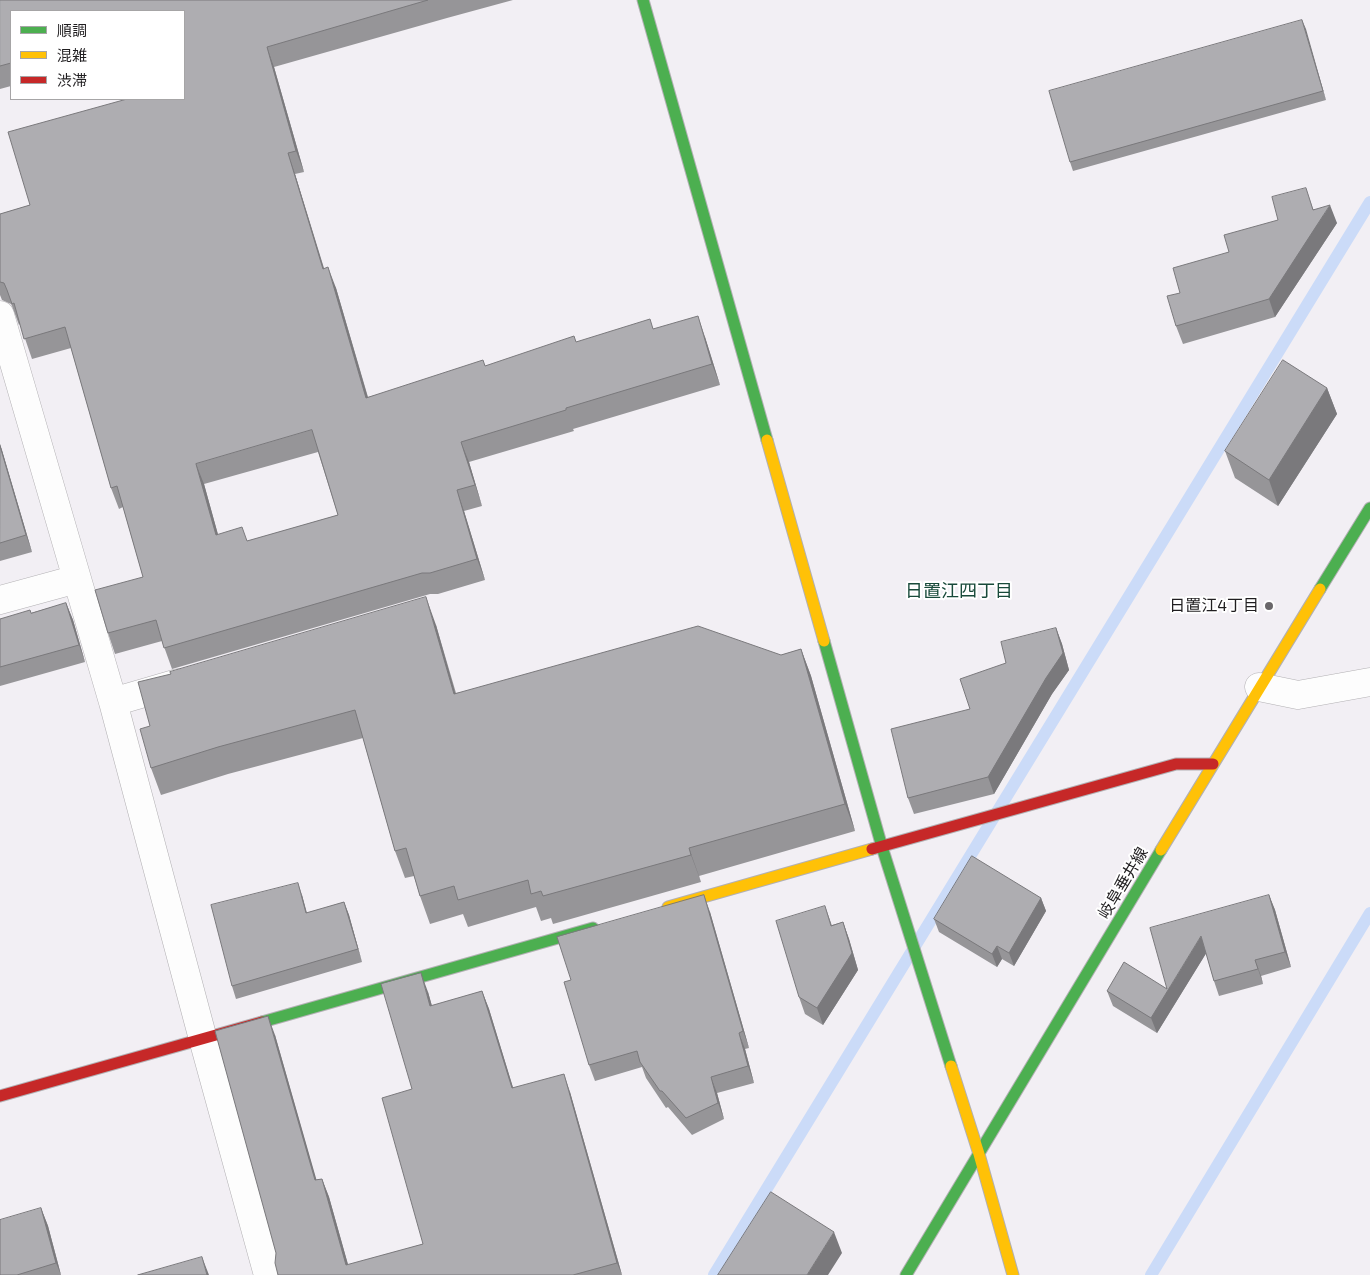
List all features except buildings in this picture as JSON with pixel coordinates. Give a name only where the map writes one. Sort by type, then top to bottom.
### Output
[{"type":"street","points":[[643,0],[882,847],[980,1154],[1013,1275]]},
{"type":"street","points":[[0,315],[113,702],[202,1039],[268,1275]]},
{"type":"street","name":"岐阜垂井線","points":[[906,1275],[1259,687],[1370,508]]},
{"type":"street","points":[[0,600],[77,578]]},
{"type":"street","points":[[113,702],[198,677]]},
{"type":"street","points":[[1259,687],[1298,695],[1370,682]]},
{"type":"street","points":[[653,912],[1176,764],[1213,764]]},
{"type":"street","points":[[0,1096],[605,925]]},
{"type":"waterway","points":[[714,1275],[1370,202]]},
{"type":"waterway","points":[[1151,1275],[1370,913]]},
{"type":"traffic: fast","points":[[643,0],[767,440]]},
{"type":"traffic: fast","points":[[1320,589],[1370,508]]},
{"type":"traffic: fast","points":[[824,641],[882,847],[951,1066]]},
{"type":"traffic: fast","points":[[906,1275],[1161,850]]},
{"type":"traffic: fast","points":[[262,1022],[593,928]]},
{"type":"traffic: slow","points":[[767,440],[824,641]]},
{"type":"traffic: slow","points":[[1161,850],[1320,589]]},
{"type":"traffic: slow","points":[[668,907],[872,849]]},
{"type":"traffic: slow","points":[[951,1066],[979,1154],[1013,1275]]},
{"type":"traffic: jam","points":[[872,849],[1176,764],[1213,764]]},
{"type":"traffic: jam","points":[[0,1096],[262,1022]]},
{"type":"place","name":"日置江4丁目","points":[[1269,606]]},
{"type":"district","name":"日置江四丁目","points":[[959,591]]}]
